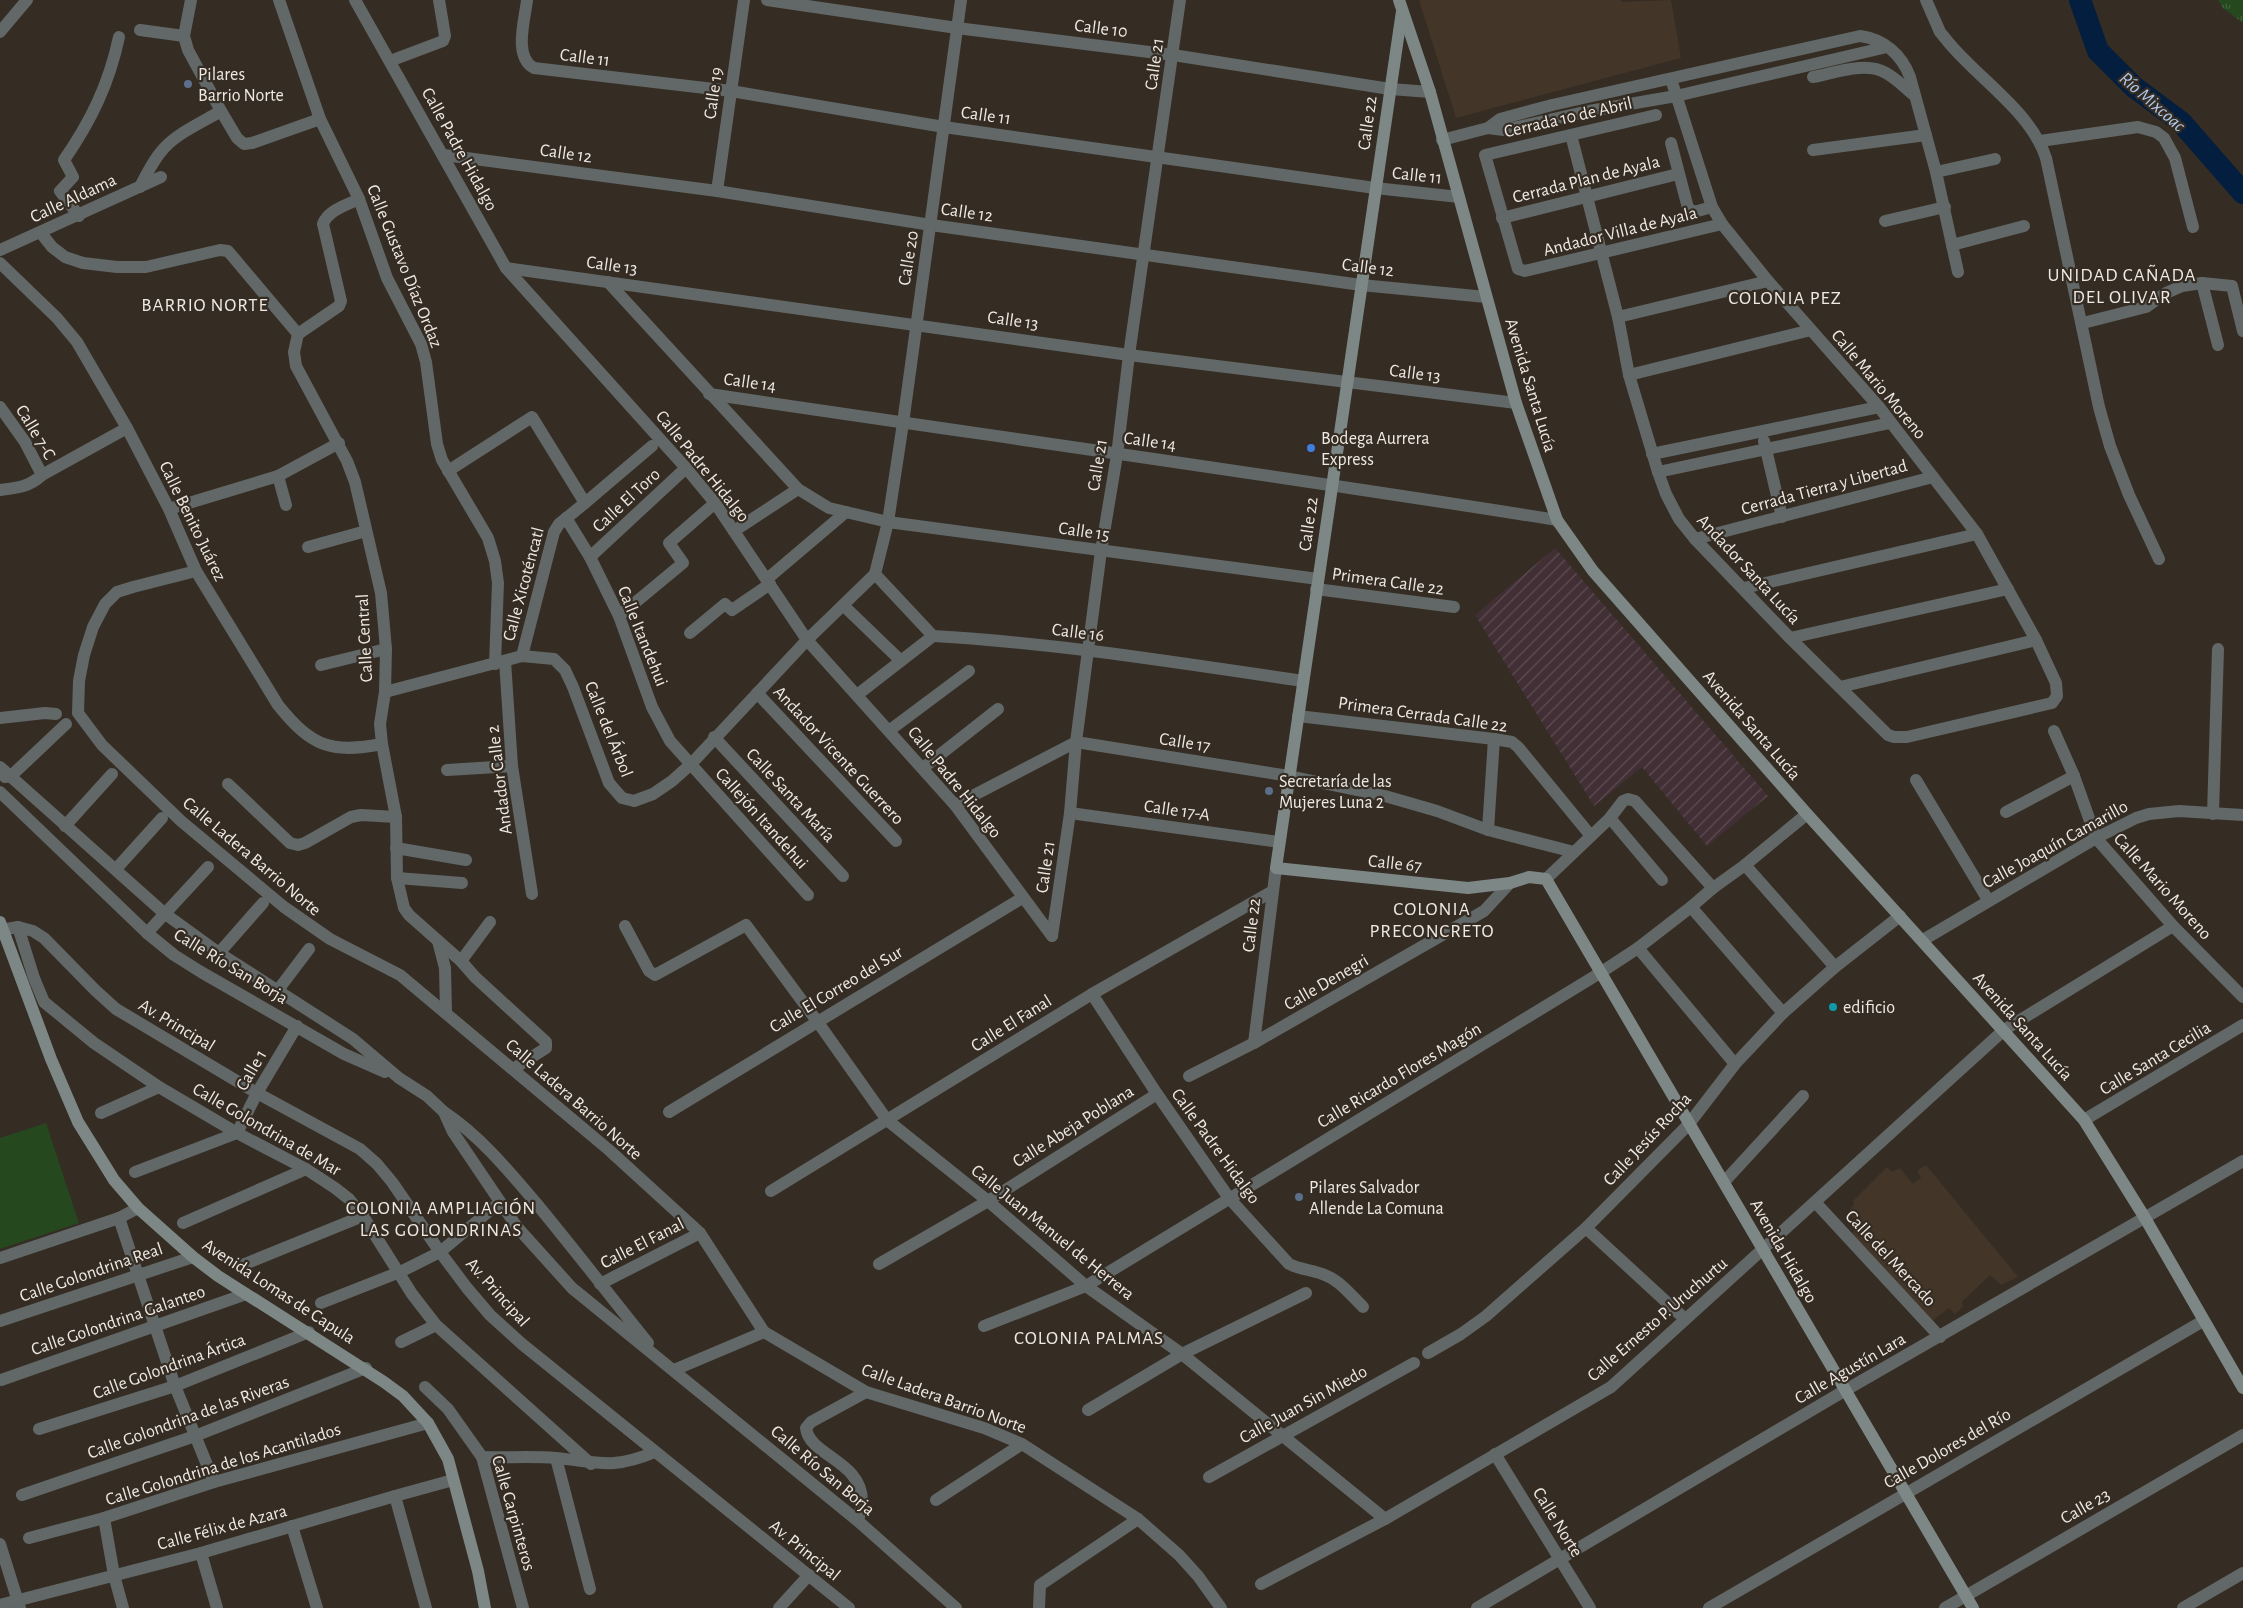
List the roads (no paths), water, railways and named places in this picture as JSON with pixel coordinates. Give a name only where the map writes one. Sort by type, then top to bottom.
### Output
[{"type":"street","points":[[0,32],[27,0]]},
{"type":"street","points":[[190,0],[184,36],[193,60],[237,138],[244,144],[252,143],[320,119]]},
{"type":"street","name":"Calle Gustavo Díaz Ordaz","points":[[279,0],[320,119],[359,199],[387,278],[421,344],[426,362],[437,444],[448,471],[488,538],[495,561],[498,583],[500,662]]},
{"type":"street","name":"Calle Padre Hidalgo","points":[[355,0],[506,268],[686,468],[715,503],[807,640],[890,730],[955,805],[1052,936]]},
{"type":"street","points":[[390,61],[441,43],[444,39],[444,31],[439,0]]},
{"type":"street","name":"Calle 11","points":[[527,0],[522,49],[525,62],[534,68],[731,92],[944,128],[1158,156],[1375,188],[1459,197]]},
{"type":"street","name":"Calle 19","points":[[717,191],[744,0]]},
{"type":"street","name":"Calle 10","points":[[767,0],[957,28],[1173,55],[1390,89],[1430,92]]},
{"type":"street","name":"Calle 20","points":[[875,574],[888,522],[903,423],[961,0]]},
{"type":"street","name":"Calle 21","points":[[1052,936],[1070,812],[1076,742],[1101,551],[1117,455],[1129,354],[1180,0]]},
{"type":"street","points":[[1926,0],[1940,32],[2019,115],[2040,141],[2046,158],[2083,323],[2099,407],[2110,446],[2129,495],[2159,559]]},
{"type":"street","name":"Calle 22","points":[[1254,1042],[1279,842],[1390,89],[1400,6]]},
{"type":"street","name":"Avenida Santa Lucía","points":[[1400,6],[1430,92],[1516,403],[1557,520],[1593,571],[1807,814],[2084,1120],[2145,1218],[2243,1388]]},
{"type":"street","points":[[140,30],[184,36]]},
{"type":"street","points":[[1488,128],[1500,119],[1552,105],[1860,36],[1872,37],[1897,53],[1906,66],[1945,207],[1958,272]]},
{"type":"street","points":[[78,216],[60,191],[73,177],[64,160],[85,129],[100,98],[114,62],[119,37]]},
{"type":"street","points":[[1442,140],[1488,128],[1504,130],[1589,111],[1676,96],[1887,47]]},
{"type":"street","points":[[1813,77],[1858,68],[1876,68],[1893,77],[1914,96]]},
{"type":"street","name":"Calle Mario Moreno","points":[[1671,79],[1712,207],[1722,224],[1768,281],[1879,407],[1977,534],[2036,640],[2056,683],[2056,696],[2052,703],[2045,706],[1907,737],[1894,737],[1883,732]]},
{"type":"street","points":[[140,186],[166,146],[174,139],[221,111]]},
{"type":"street","name":"Cerrada 10 de Abril","points":[[1502,218],[1485,158],[1487,154],[1656,115]]},
{"type":"street","points":[[2040,141],[2147,127],[2164,138],[2175,158],[2194,226]]},
{"type":"street","name":"Andador Santa Lucía","points":[[1571,135],[1618,318],[1629,375],[1658,472],[1666,494],[1679,519],[1695,539],[1883,732]]},
{"type":"street","points":[[1813,150],[1926,135]]},
{"type":"street","points":[[1671,143],[1688,208],[1694,212],[1712,207]]},
{"type":"street","name":"Calle 12","points":[[444,155],[717,191],[931,225],[1361,285],[1486,297]]},
{"type":"street","points":[[1936,172],[1995,159]]},
{"type":"street","name":"Cerrada Plan de Ayala","points":[[1502,218],[1678,174]]},
{"type":"street","name":"Calle Aldama","points":[[0,250],[161,177]]},
{"type":"street","points":[[41,233],[52,247],[65,257],[83,263],[117,267],[146,267],[220,250],[228,251],[298,334],[339,306],[341,301],[323,224],[326,217],[332,212],[359,199]]},
{"type":"street","points":[[1885,221],[1945,207]]},
{"type":"street","name":"Andador Villa de Ayala","points":[[1502,218],[1516,266],[1519,270],[1525,272],[1722,224]]},
{"type":"street","points":[[1952,245],[2024,226]]},
{"type":"street","name":"Calle Benito Juárez","points":[[0,263],[57,318],[77,342],[127,428],[169,509],[196,571],[278,705],[308,737],[326,745],[344,748],[382,744]]},
{"type":"street","name":"Calle 13","points":[[506,268],[1129,354],[1516,403]]},
{"type":"street","points":[[1618,318],[1768,281]]},
{"type":"street","name":"Calle 15","points":[[608,282],[798,489],[829,508],[888,522],[1101,551],[1317,584]]},
{"type":"street","points":[[2083,323],[2146,307],[2173,289],[2202,283],[2237,286],[2243,331]]},
{"type":"street","points":[[2202,283],[2218,345]]},
{"type":"street","points":[[1629,375],[1811,330]]},
{"type":"street","name":"Calle Central","points":[[298,334],[294,352],[296,366],[303,382],[339,443],[355,482],[381,593],[386,649],[385,692],[380,724],[396,818],[397,878],[404,908],[409,915],[461,961],[475,978],[546,1042],[546,1048],[513,1069]]},
{"type":"street","name":"Calle 14","points":[[709,394],[1117,455],[1331,484],[1557,520]]},
{"type":"street","name":"Calle 7-C","points":[[0,407],[25,442],[42,475]]},
{"type":"street","points":[[1652,454],[1879,407]]},
{"type":"street","points":[[448,471],[529,418],[534,419],[585,503]]},
{"type":"street","points":[[1658,472],[1890,422]]},
{"type":"street","points":[[0,490],[24,487],[33,483],[42,475],[127,428]]},
{"type":"street","points":[[1762,432],[1782,516]]},
{"type":"street","points":[[169,509],[278,476],[339,443]]},
{"type":"street","name":"Calle Xicoténcatl","points":[[522,656],[550,540],[559,524],[652,446]]},
{"type":"street","name":"Calle El Toro","points":[[590,557],[686,468]]},
{"type":"street","points":[[278,476],[286,505]]},
{"type":"street","name":"Cerrada Tierra y Libertad","points":[[1695,539],[1933,477]]},
{"type":"street","points":[[734,531],[798,489]]},
{"type":"street","points":[[619,616],[683,563],[669,543],[715,503]]},
{"type":"street","points":[[690,633],[725,604],[732,610],[768,582],[846,512]]},
{"type":"street","name":"Calle Itandehui","points":[[566,518],[590,557],[619,616],[660,724],[670,741],[691,764]]},
{"type":"street","points":[[308,547],[366,531]]},
{"type":"street","points":[[1744,588],[1977,534]]},
{"type":"street","name":"Calle Ladera Barrio Norte","points":[[196,571],[117,592],[105,604],[84,654],[79,681],[78,713],[102,745],[182,821],[284,907],[330,939],[392,969],[446,1012],[609,1150],[700,1233],[764,1332],[866,1392],[984,1428],[1022,1444],[1138,1519],[1179,1555],[1198,1576],[1219,1607]]},
{"type":"street","points":[[857,695],[933,636],[875,574]]},
{"type":"street","name":"Calle del Árbol","points":[[385,692],[522,656],[554,660],[565,670],[573,687],[609,783],[622,798],[634,801],[653,794],[672,781],[691,764],[807,640],[875,574]]},
{"type":"street","name":"Primera Calle 22","points":[[1317,584],[1454,607]]},
{"type":"street","points":[[1790,638],[2008,588]]},
{"type":"street","points":[[844,606],[900,660]]},
{"type":"street","name":"Calle 16","points":[[933,636],[1006,640],[1303,681]]},
{"type":"street","points":[[1840,687],[2036,640]]},
{"type":"street","points":[[320,665],[386,649]]},
{"type":"street","points":[[2213,814],[2218,649]]},
{"type":"street","name":"Andador Calle 2","points":[[500,662],[512,766],[532,894]]},
{"type":"street","points":[[890,730],[968,671]]},
{"type":"street","name":"Andador Vicente Guerrero","points":[[757,693],[896,841]]},
{"type":"street","points":[[923,768],[998,709]]},
{"type":"street","points":[[0,718],[44,713],[56,714]]},
{"type":"street","name":"Primera Cerrada Calle 22","points":[[1298,716],[1512,742],[1591,836]]},
{"type":"street","points":[[6,777],[66,724]]},
{"type":"street","name":"Calle Mario Moreno","points":[[2054,732],[2074,776],[2096,838],[2172,926],[2243,997]]},
{"type":"street","name":"Calle Santa María","points":[[714,738],[843,876]]},
{"type":"street","points":[[1488,830],[1494,739]]},
{"type":"street","points":[[955,805],[1076,742]]},
{"type":"street","name":"Calle 17","points":[[1076,742],[1289,776],[1420,806],[1488,830],[1574,852]]},
{"type":"street","name":"Callejón Itandehui","points":[[691,764],[808,895]]},
{"type":"street","points":[[447,770],[512,766]]},
{"type":"street","name":"Calle Río San Borja","points":[[0,767],[6,777],[116,869],[164,913],[219,953],[353,1039],[399,1078],[427,1096],[444,1112],[465,1126],[506,1167],[669,1367]]},
{"type":"street","points":[[65,826],[112,774]]},
{"type":"street","points":[[2006,812],[2074,776]]},
{"type":"street","points":[[1916,780],[1988,900]]},
{"type":"street","points":[[228,784],[290,843],[298,845],[351,817],[361,815],[396,818]]},
{"type":"street","name":"Calle Río San Borja","points":[[0,792],[147,932],[174,955],[344,1054],[399,1078]]},
{"type":"street","points":[[1510,883],[1529,877],[1546,879],[1610,818],[1623,801],[1628,799],[1635,802],[1713,888]]},
{"type":"street","name":"Calle Joaquín Camarillo","points":[[1923,940],[2096,838],[2149,814],[2180,811],[2243,815]]},
{"type":"street","name":"Calle 17-A","points":[[1070,812],[1279,842]]},
{"type":"street","name":"Calle Ricardo Flores Magón","points":[[984,1326],[1086,1286],[1600,973],[1638,948],[1807,814]]},
{"type":"street","points":[[116,869],[162,818]]},
{"type":"street","points":[[1610,818],[1662,880]]},
{"type":"street","points":[[396,848],[466,860]]},
{"type":"street","points":[[1745,865],[1836,967]]},
{"type":"street","points":[[147,932],[208,867]]},
{"type":"street","name":"Calle 67","points":[[1276,868],[1460,887],[1510,883]]},
{"type":"street","points":[[397,878],[462,883]]},
{"type":"street","name":"Avenida Hidalgo","points":[[1546,879],[1688,1125],[1763,1248],[1844,1390],[1973,1608]]},
{"type":"street","name":"Calle Denegri","points":[[1189,1076],[1254,1042],[1484,911],[1510,883]]},
{"type":"street","name":"Calle El Fanal","points":[[771,1191],[1092,994],[1273,891]]},
{"type":"street","name":"Calle El Correo del Sur","points":[[669,1112],[1022,898]]},
{"type":"street","points":[[219,953],[263,902]]},
{"type":"street","points":[[1691,907],[1783,1013]]},
{"type":"street","name":"Calle Jesús Rocha","points":[[1428,1353],[1461,1334],[1486,1316],[1586,1228],[1688,1125],[1735,1064],[1783,1013],[1836,967],[1900,916]]},
{"type":"street","points":[[461,961],[490,922]]},
{"type":"street","name":"Calle Juan Manuel de Herrera","points":[[625,926],[649,971],[658,974],[746,925],[817,1021],[886,1120],[988,1201],[1086,1286],[1182,1354],[1385,1519]]},
{"type":"street","name":"Calle Ernesto P. Uruchurtu","points":[[1261,1584],[1385,1519],[1611,1387],[2004,1030],[2172,926]]},
{"type":"street","name":"Av. Principal","points":[[1,927],[18,927],[33,931],[44,938],[94,990],[116,1009],[257,1093],[360,1149],[377,1164],[392,1182],[440,1252],[490,1315],[522,1344],[849,1608]]},
{"type":"street","name":"Avenida Lomas de Capula","points":[[1,927],[51,1059],[78,1122],[114,1180],[138,1208],[193,1257],[246,1294],[366,1368],[403,1396],[428,1423],[448,1459],[478,1571],[485,1608]]},
{"type":"street","name":"Calle Golondrina de Mar","points":[[18,927],[34,978],[44,1002],[109,1054],[159,1088],[237,1133],[306,1169],[335,1188],[364,1216],[412,1294],[436,1325],[591,1464]]},
{"type":"street","points":[[438,940],[445,968],[446,1012]]},
{"type":"street","points":[[1638,948],[1735,1064]]},
{"type":"street","points":[[278,990],[309,949]]},
{"type":"street","name":"Calle Padre Hidalgo","points":[[1092,994],[1157,1094],[1229,1198],[1289,1264],[1327,1276],[1339,1283],[1363,1307]]},
{"type":"street","name":"Calle Santa Cecilia","points":[[2084,1120],[2243,1025]]},
{"type":"street","name":"Calle 1","points":[[237,1133],[257,1093],[298,1026]]},
{"type":"street","points":[[102,1112],[159,1088]]},
{"type":"street","name":"Calle Abeja Poblana","points":[[879,1264],[988,1201],[1157,1094]]},
{"type":"street","points":[[1724,1182],[1803,1096]]},
{"type":"street","name":"Calle Río San Borja","points":[[444,1112],[453,1132],[499,1203],[517,1227],[572,1288],[858,1521],[956,1608]]},
{"type":"street","points":[[135,1172],[237,1133]]},
{"type":"street","name":"Calle Agustín Lara","points":[[1477,1608],[1844,1390],[1940,1337],[2243,1161]]},
{"type":"street","points":[[183,1223],[306,1169]]},
{"type":"street","name":"Calle del Mercado","points":[[1815,1202],[1940,1337]]},
{"type":"street","points":[[321,1303],[400,1272],[440,1252],[499,1203]]},
{"type":"street","points":[[0,1258],[119,1218],[138,1208]]},
{"type":"street","points":[[240,1266],[364,1216]]},
{"type":"street","points":[[119,1218],[175,1386],[214,1482]]},
{"type":"street","points":[[1586,1228],[1685,1319]]},
{"type":"street","name":"Calle El Fanal","points":[[600,1284],[700,1233]]},
{"type":"street","name":"Calle Golondrina Real","points":[[0,1321],[193,1257]]},
{"type":"street","points":[[1088,1410],[1182,1354],[1306,1293]]},
{"type":"street","name":"Calle Golondrina Galanteo","points":[[1,1380],[246,1294]]},
{"type":"street","name":"Calle Dolores del Río","points":[[1709,1608],[1905,1492],[2203,1321]]},
{"type":"street","points":[[401,1342],[436,1325]]},
{"type":"street","name":"Calle Golondrina Ártica","points":[[39,1429],[175,1386],[309,1332]]},
{"type":"street","points":[[669,1367],[764,1332]]},
{"type":"street","name":"Calle Juan Sin Miedo","points":[[1209,1477],[1281,1435],[1414,1363]]},
{"type":"street","name":"Calle Golondrina de las Riveras","points":[[22,1495],[195,1436],[366,1368]]},
{"type":"street","name":"Calle Carpinteros","points":[[425,1386],[448,1409],[482,1457],[523,1608]]},
{"type":"street","points":[[858,1521],[862,1502],[859,1487],[853,1474],[838,1460],[814,1444],[807,1435],[806,1428],[811,1422],[866,1392]]},
{"type":"street","name":"Calle Golondrina de los Acantilados","points":[[29,1538],[104,1518],[214,1482],[428,1423]]},
{"type":"street","name":"Calle 23","points":[[1945,1608],[2243,1435]]},
{"type":"street","points":[[936,1500],[1022,1444]]},
{"type":"street","points":[[482,1457],[556,1458],[591,1464],[618,1464],[636,1460],[655,1452]]},
{"type":"street","name":"Calle Norte","points":[[1495,1454],[1590,1608]]},
{"type":"street","points":[[556,1458],[590,1589]]},
{"type":"street","name":"Calle Félix de Azara","points":[[0,1605],[19,1604],[114,1575],[201,1553],[453,1480]]},
{"type":"street","points":[[395,1496],[426,1608]]},
{"type":"street","points":[[104,1518],[114,1575],[123,1608]]},
{"type":"street","points":[[1039,1608],[1040,1585],[1138,1519]]},
{"type":"street","points":[[292,1526],[317,1608]]},
{"type":"street","points":[[0,1544],[19,1604]]},
{"type":"street","points":[[201,1553],[217,1608]]},
{"type":"street","points":[[2183,1608],[2243,1573]]},
{"type":"street","points":[[779,1608],[809,1575]]},
{"type":"waterway","name":"Río Mixcoac","points":[[2080,0],[2098,51],[2134,87],[2181,122],[2243,193]]},
{"type":"place","name":"Pilares Barrio Norte","points":[[188,84]]},
{"type":"place","name":"Bodega Aurrera Express","points":[[1311,448]]},
{"type":"place","name":"Secretaría de las Mujeres Luna 2","points":[[1269,791]]},
{"type":"place","name":"edificio","points":[[1833,1007]]},
{"type":"place","name":"Pilares Salvador Allende La Comuna","points":[[1299,1197]]},
{"type":"district","name":"UNIDAD CAÑADA DEL OLIVAR","points":[[2122,285]]},
{"type":"district","name":"COLONIA PEZ","points":[[1785,297]]},
{"type":"district","name":"BARRIO NORTE","points":[[205,304]]},
{"type":"district","name":"COLONIA PRECONCRETO","points":[[1432,919]]},
{"type":"district","name":"COLONIA AMPLIACIÓN LAS GOLONDRINAS","points":[[441,1218]]},
{"type":"district","name":"COLONIA PALMAS","points":[[1089,1337]]}]
